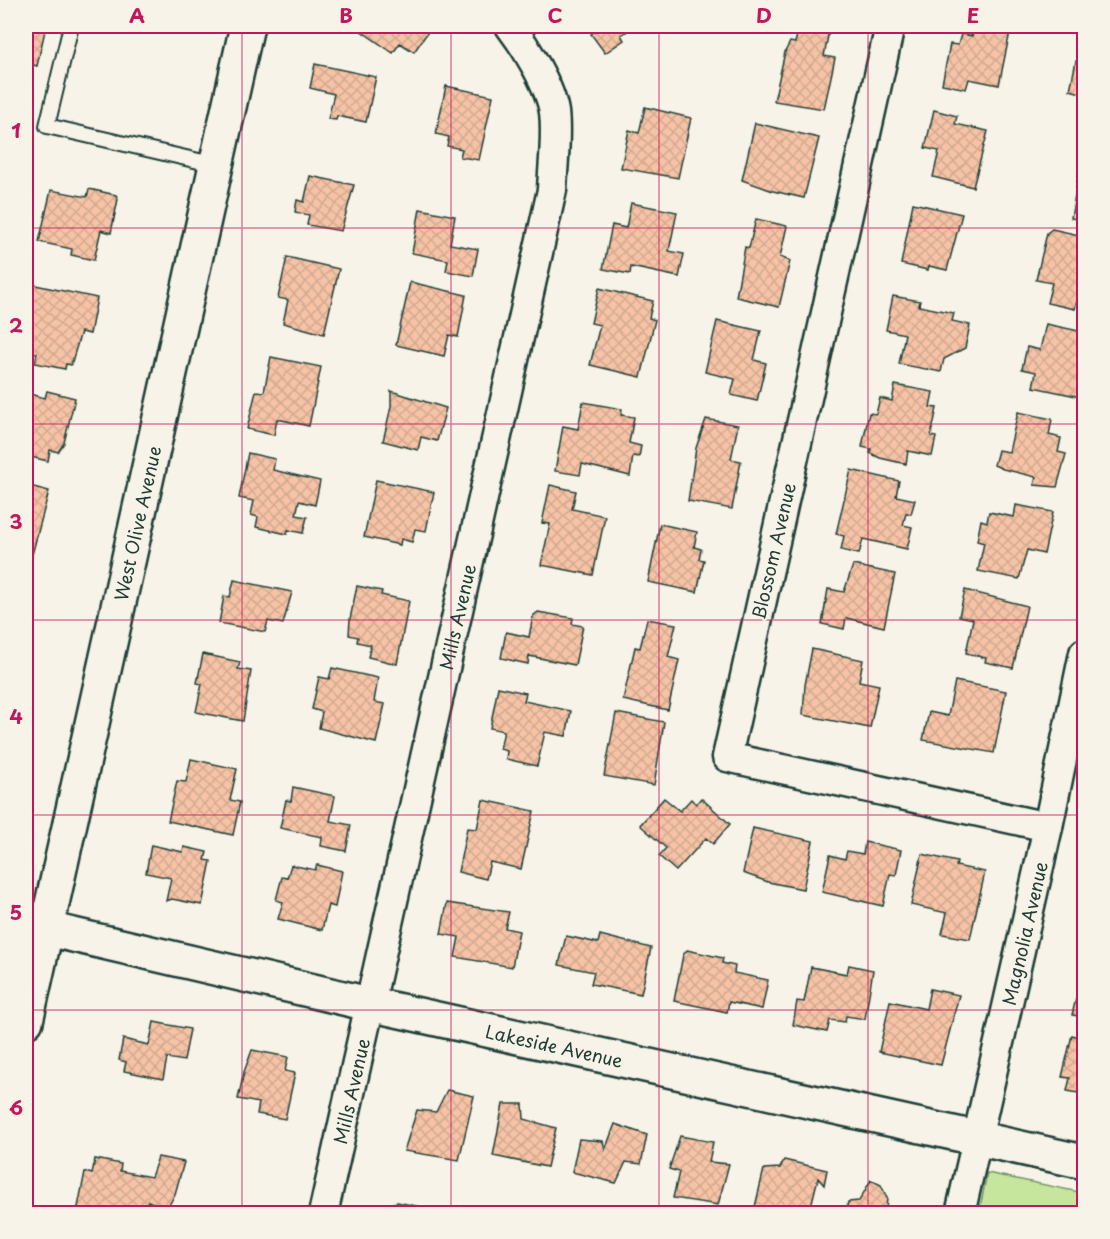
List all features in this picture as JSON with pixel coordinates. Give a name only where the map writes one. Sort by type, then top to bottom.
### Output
[{"type":"street","name":"West Olive Avenue","points":[[26,1021],[36,926],[247,26]]},
{"type":"street","name":"Mills Avenue","points":[[323,1214],[552,190],[554,111],[526,48],[510,26]]},
{"type":"street","name":"Blossom Avenue","points":[[890,26],[727,757],[1047,827]]},
{"type":"street","name":"Magnolia Avenue","points":[[960,1214],[1084,653]]},
{"type":"street","name":"Lakeside Avenue","points":[[36,926],[369,1004],[1084,1162]]},
{"type":"lane","points":[[71,26],[47,126],[216,165]]},
{"type":"green space","points":[[987,1173],[1084,1193],[1084,1213],[979,1213]]},
{"type":"building","points":[[26,26],[46,26],[37,66],[26,63]]},
{"type":"building","points":[[354,26],[432,26],[414,52],[400,43],[393,53]]},
{"type":"building","points":[[603,26],[635,26],[621,35],[624,40],[605,53],[591,34]]},
{"type":"building","points":[[799,26],[830,26],[824,56],[835,58],[824,109],[774,101],[785,52],[790,42],[795,43]]},
{"type":"building","points":[[974,26],[1011,27],[999,85],[969,79],[966,89],[942,84],[950,44],[958,45],[961,34],[972,36]]},
{"type":"building","points":[[1084,41],[1084,94],[1070,90],[1076,61],[1080,62]]},
{"type":"building","points":[[315,64],[376,77],[366,122],[337,116],[336,120],[328,119],[334,94],[310,88]]},
{"type":"building","points":[[446,86],[493,96],[479,160],[460,157],[462,149],[447,146],[449,137],[436,134]]},
{"type":"building","points":[[645,107],[691,118],[678,178],[621,168],[629,130],[639,133]]},
{"type":"building","points":[[934,110],[957,116],[955,124],[988,131],[973,187],[933,177],[939,151],[925,148]]},
{"type":"building","points":[[755,123],[819,138],[804,198],[773,191],[742,180]]},
{"type":"building","points":[[1084,143],[1084,221],[1071,218]]},
{"type":"building","points":[[310,176],[354,185],[341,231],[307,225],[309,215],[295,212],[297,200],[304,202]]},
{"type":"building","points":[[89,189],[116,195],[118,199],[111,233],[101,230],[94,260],[71,255],[72,249],[39,242],[51,190],[87,197]]},
{"type":"building","points":[[631,203],[677,212],[669,251],[684,254],[679,277],[631,267],[630,274],[603,269],[612,225],[626,228]]},
{"type":"building","points":[[913,203],[962,214],[947,270],[929,266],[928,270],[901,264]]},
{"type":"building","points":[[420,209],[455,216],[450,244],[478,249],[473,276],[446,271],[448,260],[412,253]]},
{"type":"building","points":[[756,219],[787,226],[780,257],[790,261],[779,307],[736,297],[745,247],[749,248]]},
{"type":"building","points":[[1052,229],[1084,236],[1084,298],[1078,297],[1075,309],[1047,303],[1052,283],[1036,280],[1047,233]]},
{"type":"building","points":[[287,257],[339,269],[324,334],[283,323],[288,300],[278,298]]},
{"type":"building","points":[[410,282],[466,295],[458,337],[449,335],[444,356],[396,345]]},
{"type":"building","points":[[26,283],[97,298],[90,334],[81,332],[71,365],[66,364],[65,369],[35,363],[37,353],[26,351],[31,313],[26,312]]},
{"type":"building","points":[[599,288],[653,301],[649,318],[655,320],[641,377],[590,365],[600,325],[591,323]]},
{"type":"building","points":[[893,296],[920,301],[919,306],[954,313],[952,321],[970,325],[965,348],[944,359],[941,372],[899,364],[905,334],[886,330]]},
{"type":"building","points":[[717,321],[761,331],[754,360],[766,363],[757,401],[731,395],[735,379],[705,372]]},
{"type":"building","points":[[1046,324],[1084,332],[1084,382],[1081,397],[1033,387],[1036,372],[1022,369],[1027,347],[1040,350]]},
{"type":"building","points":[[271,357],[321,367],[309,426],[277,419],[274,435],[247,429],[256,391],[264,392]]},
{"type":"building","points":[[895,385],[933,392],[930,407],[937,408],[931,436],[936,437],[932,456],[908,451],[906,464],[880,458],[870,453],[871,449],[862,447],[869,413],[876,414],[880,398],[892,401]]},
{"type":"building","points":[[47,391],[75,398],[64,443],[58,452],[50,450],[48,461],[26,456],[26,393],[45,398]]},
{"type":"building","points":[[391,391],[446,408],[437,441],[421,437],[418,450],[383,441],[391,407]]},
{"type":"building","points":[[583,402],[622,409],[621,415],[634,417],[629,443],[641,446],[639,457],[633,456],[630,476],[582,464],[580,475],[555,471],[563,426],[578,429]]},
{"type":"building","points":[[1018,412],[1052,419],[1049,435],[1061,438],[1058,452],[1066,454],[1057,487],[1034,485],[1036,477],[994,465],[998,450],[1009,452]]},
{"type":"building","points":[[706,419],[738,425],[731,459],[741,461],[732,509],[688,501],[696,448]]},
{"type":"building","points":[[248,453],[275,459],[273,470],[320,481],[315,505],[299,501],[296,515],[307,517],[303,533],[288,530],[287,534],[256,527],[258,517],[251,515],[254,501],[239,498]]},
{"type":"building","points":[[851,470],[899,481],[896,496],[915,500],[911,514],[906,513],[903,525],[912,527],[907,549],[863,539],[859,554],[841,550],[844,536],[836,534]]},
{"type":"building","points":[[376,480],[434,492],[426,531],[415,529],[412,542],[401,539],[400,545],[364,537]]},
{"type":"building","points":[[26,485],[49,491],[29,566],[26,565]]},
{"type":"building","points":[[550,485],[576,491],[572,509],[605,516],[593,575],[541,565],[550,524],[542,523]]},
{"type":"building","points":[[1016,505],[1053,512],[1044,554],[1027,550],[1019,579],[978,571],[984,543],[977,541],[981,520],[987,522],[989,512],[1014,517]]},
{"type":"building","points":[[660,524],[697,532],[694,547],[701,549],[699,559],[704,560],[697,592],[648,582]]},
{"type":"building","points":[[853,565],[895,574],[884,627],[846,618],[844,629],[822,624],[828,589],[844,592]]},
{"type":"building","points":[[234,580],[292,592],[283,624],[268,621],[265,632],[219,623],[224,596],[230,597]]},
{"type":"building","points":[[357,586],[382,591],[381,595],[409,601],[397,664],[368,657],[371,645],[357,642],[358,637],[349,635]]},
{"type":"building","points":[[965,590],[1027,606],[1013,668],[985,662],[986,658],[966,653],[973,619],[959,616]]},
{"type":"building","points":[[538,612],[573,618],[572,624],[583,626],[575,665],[529,656],[528,664],[501,658],[506,632],[529,637],[533,616]]},
{"type":"building","points":[[647,619],[676,624],[668,657],[679,660],[668,710],[623,700],[635,647],[640,648]]},
{"type":"building","points":[[812,649],[863,660],[859,681],[879,685],[870,728],[803,715],[805,685]]},
{"type":"building","points":[[203,654],[240,662],[238,669],[251,671],[243,721],[196,712],[202,684],[197,683]]},
{"type":"building","points":[[332,668],[378,678],[374,702],[385,704],[376,743],[319,728],[322,712],[312,709],[319,677],[329,679]]},
{"type":"building","points":[[955,681],[1006,691],[994,753],[923,740],[929,712],[948,716]]},
{"type":"building","points":[[498,687],[526,693],[524,701],[571,711],[566,736],[545,732],[537,766],[506,759],[507,751],[500,749],[504,731],[490,728]]},
{"type":"building","points":[[616,713],[664,722],[654,785],[604,776]]},
{"type":"building","points":[[191,759],[237,769],[230,800],[240,802],[233,835],[168,821],[177,781],[186,782]]},
{"type":"building","points":[[293,787],[335,796],[330,821],[351,825],[346,851],[321,846],[322,837],[280,828],[286,800],[291,801]]},
{"type":"building","points":[[664,798],[680,811],[691,799],[696,804],[701,798],[730,824],[713,844],[706,838],[676,871],[659,856],[666,848],[640,825]]},
{"type":"building","points":[[483,800],[534,811],[521,869],[490,862],[486,879],[458,872],[467,828],[477,829]]},
{"type":"building","points":[[753,828],[813,841],[803,889],[768,882],[743,873]]},
{"type":"building","points":[[865,842],[901,850],[896,875],[890,874],[883,906],[822,892],[830,855],[845,859],[847,851],[863,854]]},
{"type":"building","points":[[151,845],[183,852],[184,847],[207,852],[205,860],[211,861],[202,905],[172,899],[166,901],[171,878],[146,873]]},
{"type":"building","points":[[922,854],[957,862],[956,866],[985,872],[970,939],[942,934],[947,913],[911,905]]},
{"type":"building","points":[[291,865],[315,870],[317,865],[342,871],[335,907],[328,905],[322,930],[278,919],[283,902],[276,900],[282,877],[287,878]]},
{"type":"building","points":[[447,903],[509,912],[505,928],[519,931],[512,967],[455,957],[459,937],[441,934]]},
{"type":"building","points":[[600,935],[651,948],[641,994],[591,984],[594,972],[559,965],[566,936],[598,943]]},
{"type":"building","points":[[687,950],[723,958],[722,963],[735,966],[734,973],[768,980],[762,1009],[729,1002],[727,1012],[674,1001],[683,955]]},
{"type":"building","points":[[849,965],[873,970],[865,1019],[846,1016],[845,1022],[830,1020],[827,1032],[793,1025],[797,1001],[804,1002],[811,967],[847,974]]},
{"type":"building","points":[[1081,978],[1084,979],[1084,1017],[1072,1015]]},
{"type":"building","points":[[930,989],[959,995],[941,1065],[879,1052],[890,1001],[926,1009]]},
{"type":"building","points":[[154,1022],[190,1029],[184,1061],[167,1058],[163,1079],[124,1071],[126,1062],[119,1060],[123,1039],[149,1045]]},
{"type":"building","points":[[1072,1035],[1084,1038],[1084,1094],[1067,1091],[1070,1078],[1062,1077]]},
{"type":"building","points":[[252,1050],[288,1057],[285,1071],[295,1073],[285,1119],[257,1114],[259,1103],[238,1099]]},
{"type":"building","points":[[447,1090],[474,1096],[459,1160],[404,1151],[417,1110],[436,1112]]},
{"type":"building","points":[[503,1104],[523,1104],[524,1119],[556,1128],[547,1167],[493,1156]]},
{"type":"building","points":[[615,1124],[647,1135],[641,1164],[626,1162],[616,1183],[572,1172],[579,1139],[603,1141],[605,1150]]},
{"type":"building","points":[[680,1136],[713,1142],[709,1162],[729,1164],[718,1205],[673,1198],[679,1172],[669,1169]]},
{"type":"building","points":[[158,1157],[184,1162],[175,1194],[167,1209],[148,1201],[143,1214],[77,1212],[85,1172],[92,1174],[95,1159],[121,1164],[120,1171],[151,1177]]},
{"type":"building","points":[[784,1160],[827,1170],[824,1185],[818,1178],[809,1214],[788,1214],[755,1207],[764,1169],[780,1168]]},
{"type":"building","points":[[871,1180],[881,1185],[887,1198],[886,1210],[890,1214],[845,1214],[848,1202],[859,1201]]},
{"type":"building","points":[[393,1203],[440,1211],[440,1214],[390,1214]]}]
